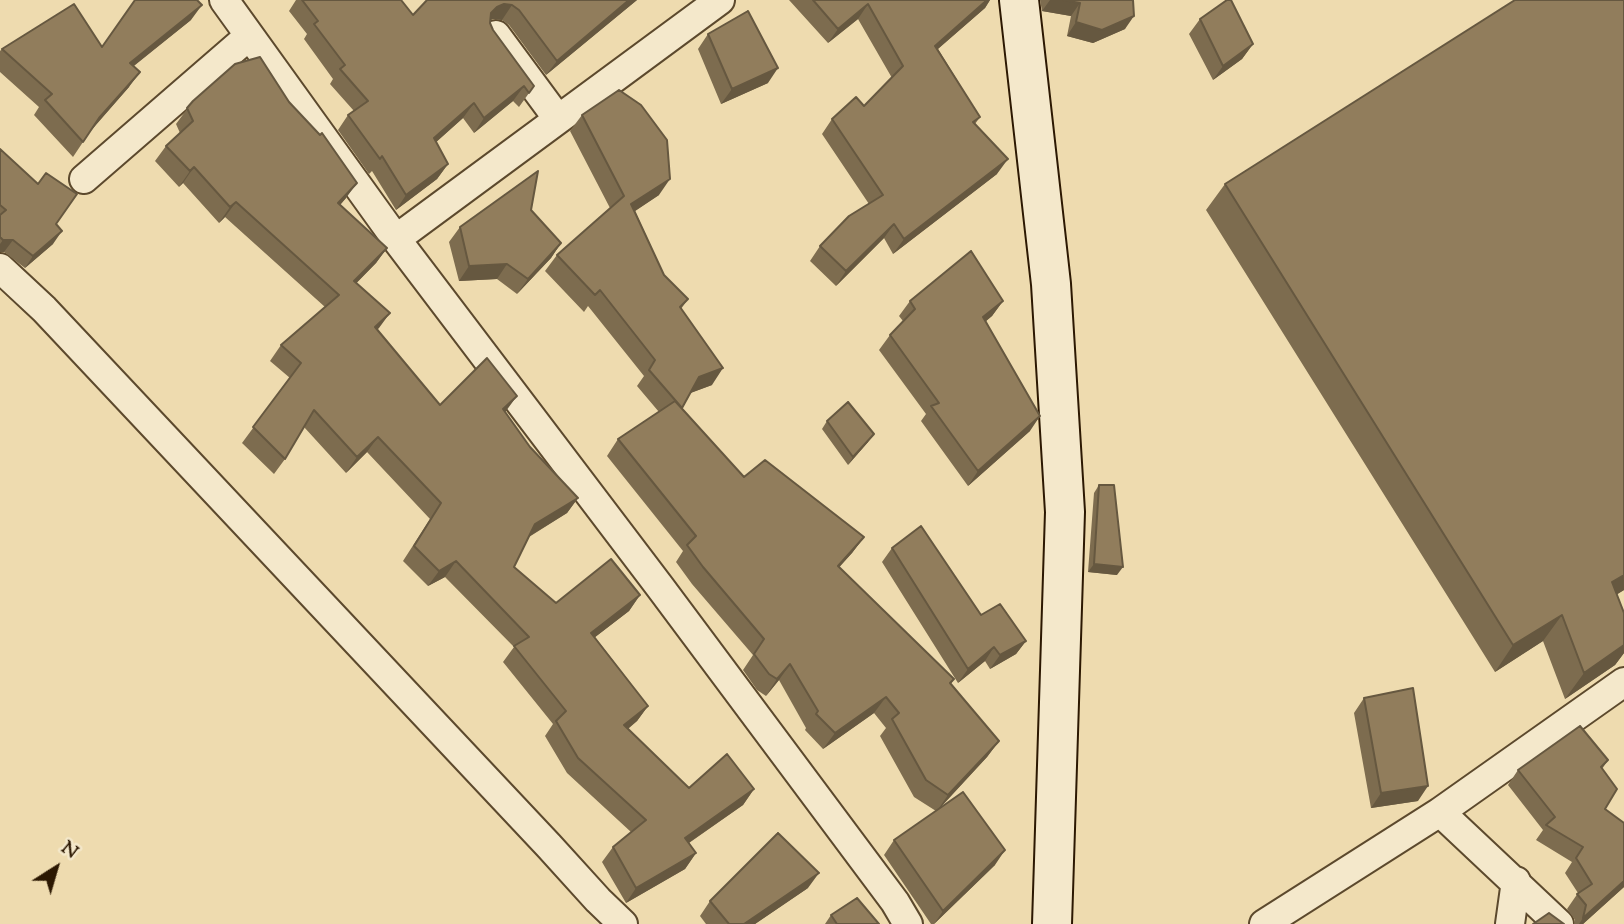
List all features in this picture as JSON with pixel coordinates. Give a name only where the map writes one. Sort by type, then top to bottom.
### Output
[{"type":"main road","points":[[1020,0],[1051,284],[1065,512],[1052,924]]},
{"type":"street","points":[[224,0],[396,239],[660,587],[895,902],[908,924]]},
{"type":"street","points":[[396,239],[720,0]]},
{"type":"street","points":[[496,35],[558,119]]},
{"type":"street","points":[[83,179],[249,37]]},
{"type":"street","points":[[0,268],[44,309],[623,924]]},
{"type":"street","points":[[1264,924],[1440,811],[1624,682]]},
{"type":"street","points":[[1440,811],[1559,924]]},
{"type":"street","points":[[1510,924],[1516,881]]},
{"type":"building","points":[[135,0],[197,0],[202,5],[130,63],[140,72],[99,118],[83,142],[45,100],[52,94],[2,49],[74,4],[102,47]]},
{"type":"building","points":[[302,0],[401,0],[413,15],[427,0],[629,0],[557,61],[519,10],[512,5],[497,7],[491,13],[490,23],[493,30],[534,86],[529,93],[524,86],[484,118],[474,103],[434,138],[448,164],[406,195],[382,156],[380,159],[348,115],[368,101],[340,69],[345,65],[314,24],[318,21]]},
{"type":"building","points":[[813,0],[987,0],[935,46],[980,117],[973,122],[1008,159],[904,239],[894,224],[846,271],[820,246],[849,216],[883,195],[832,119],[856,97],[864,106],[903,66],[868,4],[838,29]]},
{"type":"building","points":[[1063,0],[1133,0],[1134,16],[1102,30],[1076,22],[1080,3]]},
{"type":"building","points":[[1231,0],[1253,44],[1223,66],[1200,19]]},
{"type":"building","points":[[1515,0],[1624,0],[1624,575],[1612,582],[1624,613],[1624,645],[1584,673],[1562,615],[1513,645],[1225,184]]},
{"type":"building","points":[[748,11],[778,68],[732,89],[708,34]]},
{"type":"building","points":[[260,57],[289,102],[320,135],[322,133],[357,183],[338,203],[387,248],[354,281],[390,313],[375,327],[440,405],[487,358],[517,396],[503,409],[530,447],[578,498],[535,524],[514,567],[556,603],[611,559],[640,595],[591,633],[648,706],[624,725],[689,788],[727,754],[754,789],[685,838],[696,853],[636,888],[613,847],[646,820],[578,758],[556,721],[566,711],[514,646],[529,637],[456,561],[439,571],[414,546],[441,503],[378,437],[357,457],[314,410],[285,459],[253,427],[301,363],[281,345],[339,295],[236,202],[230,207],[194,167],[190,171],[166,146],[193,121],[187,108],[193,101],[235,64]]},
{"type":"building","points":[[619,90],[641,105],[667,140],[670,179],[631,204],[664,275],[688,299],[680,307],[723,368],[699,377],[682,408],[649,370],[655,360],[600,290],[595,295],[557,255],[624,196],[582,115]]},
{"type":"building","points":[[0,149],[38,184],[46,173],[77,194],[56,224],[62,231],[33,256],[13,240],[3,240],[0,237],[0,215],[6,210],[0,205]]},
{"type":"building","points":[[538,171],[531,210],[561,243],[528,279],[507,264],[469,266],[460,227]]},
{"type":"building","points":[[971,251],[1003,301],[983,317],[1040,416],[978,471],[931,406],[939,403],[890,335],[915,309],[910,301]]},
{"type":"building","points":[[675,401],[744,477],[765,460],[864,537],[838,566],[954,679],[950,683],[999,741],[948,795],[926,780],[892,719],[899,713],[886,697],[835,733],[816,714],[818,711],[790,664],[777,679],[769,674],[754,654],[764,639],[703,567],[687,545],[696,536],[618,439]]},
{"type":"building","points":[[848,402],[874,434],[853,457],[827,421]]},
{"type":"building","points":[[1099,485],[1114,485],[1123,567],[1094,564]]},
{"type":"building","points":[[921,526],[981,615],[1000,604],[1026,641],[1000,655],[994,647],[968,669],[892,548]]},
{"type":"building","points":[[1413,688],[1428,786],[1381,793],[1364,698]]},
{"type":"building","points":[[1580,726],[1608,760],[1601,767],[1617,789],[1605,809],[1624,823],[1624,881],[1583,918],[1586,905],[1577,894],[1592,884],[1576,858],[1583,847],[1546,825],[1555,817],[1518,770]]},
{"type":"building","points":[[963,792],[1005,850],[943,911],[894,840]]},
{"type":"building","points":[[778,833],[819,873],[744,924],[729,924],[710,901]]},
{"type":"building","points":[[857,898],[879,924],[837,924],[831,915]]},
{"type":"building","points":[[1549,913],[1564,924],[1533,924]]}]
